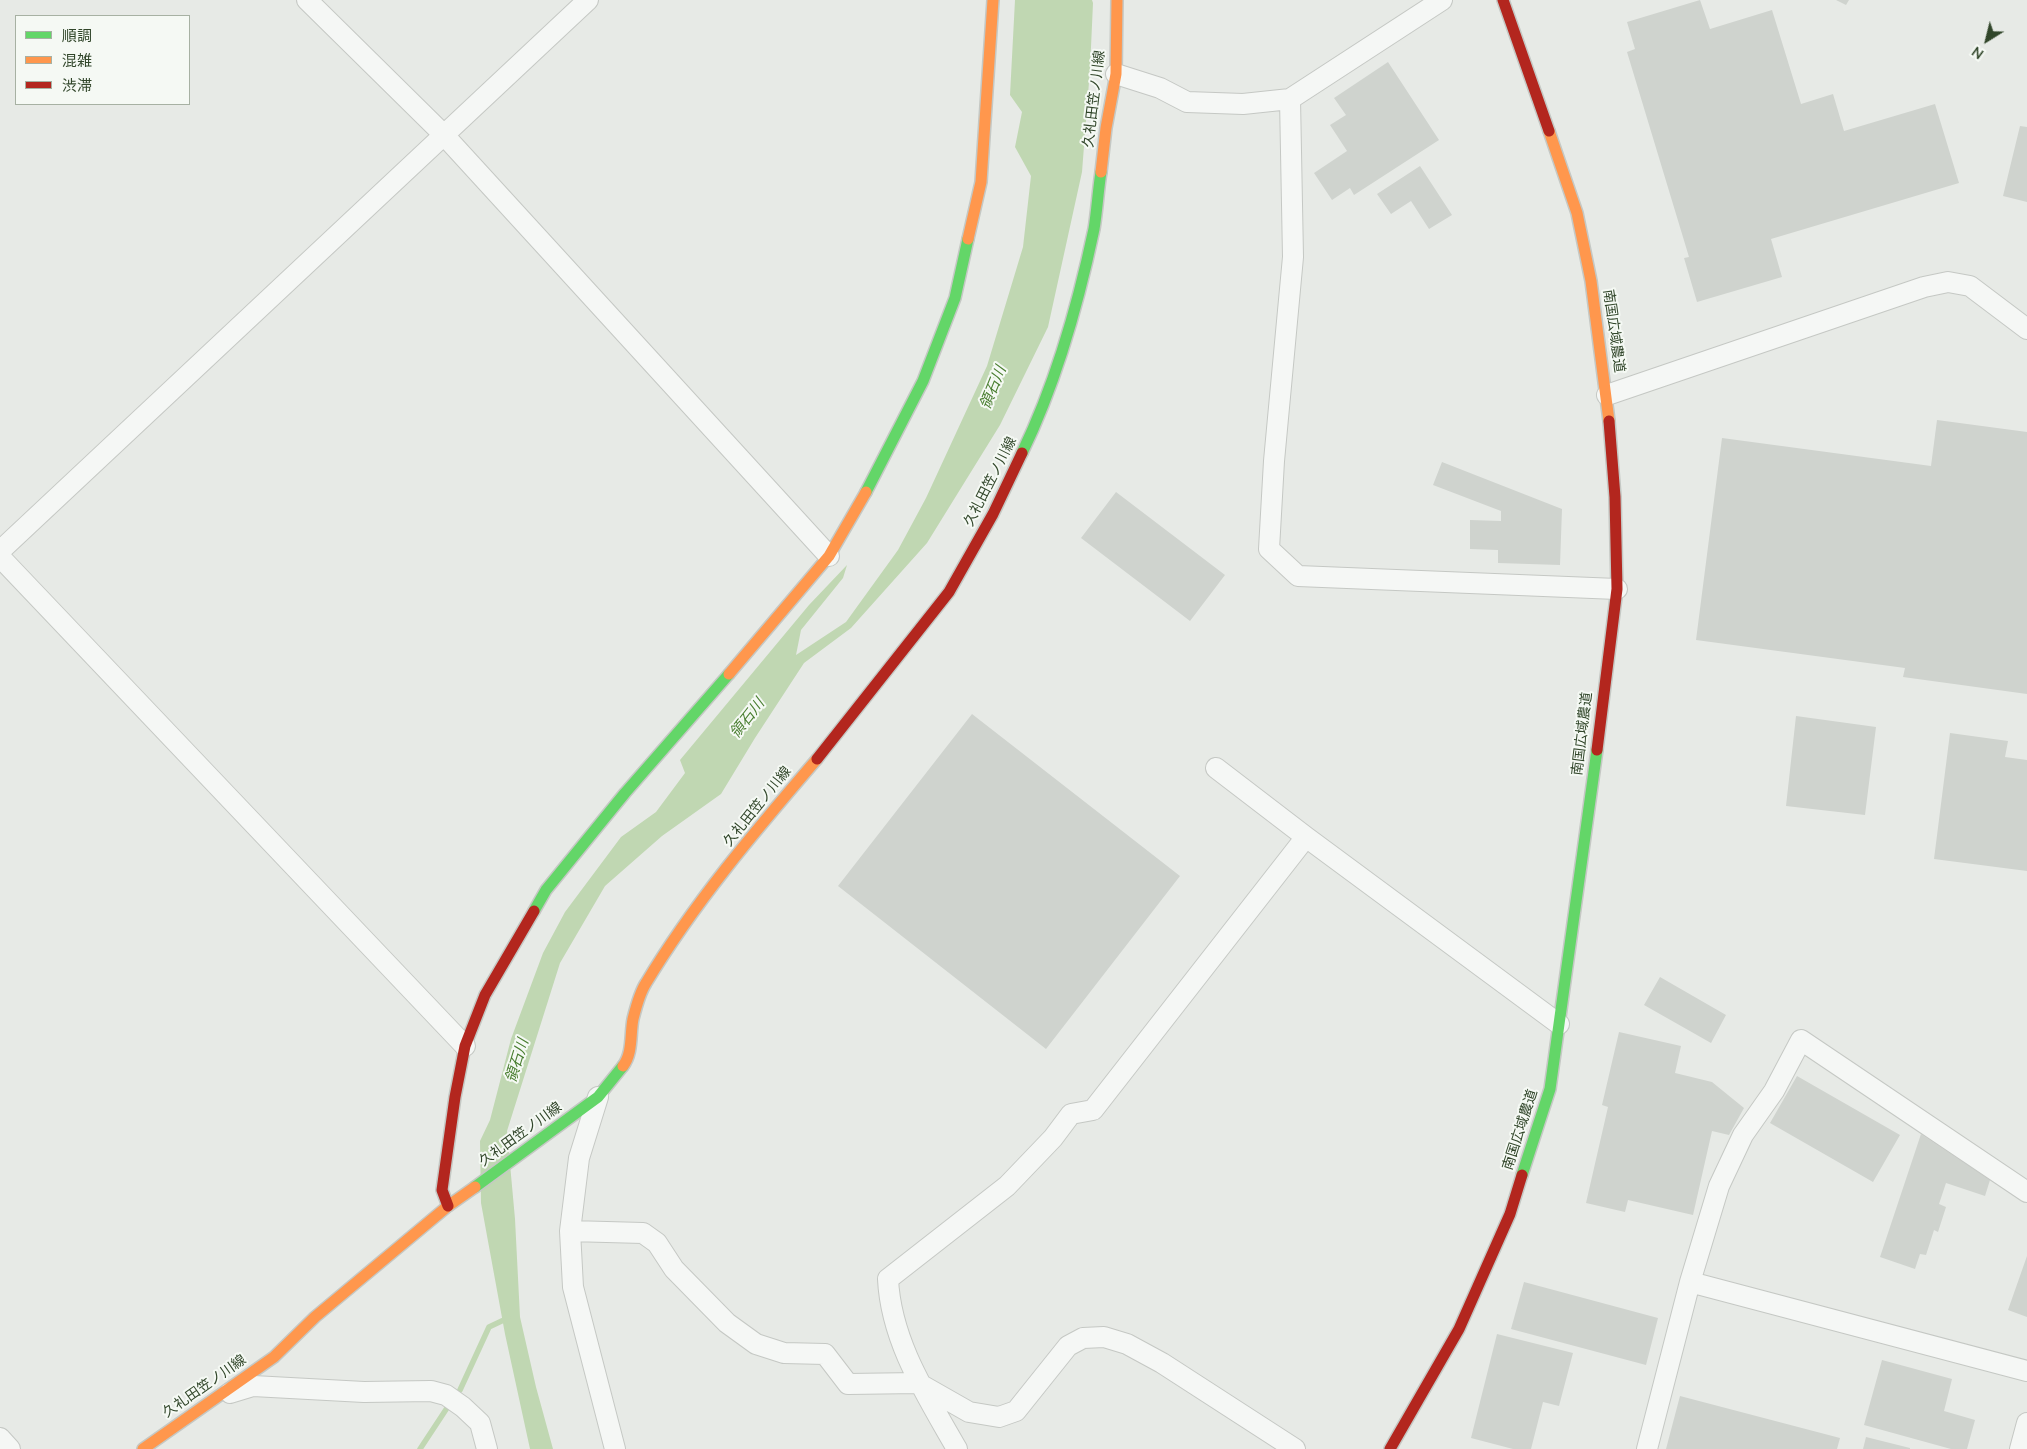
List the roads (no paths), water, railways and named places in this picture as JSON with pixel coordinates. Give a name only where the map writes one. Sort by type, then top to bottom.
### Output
[{"type":"street","points":[[307,0],[443,134],[829,556]]},
{"type":"street","points":[[0,551],[588,0]]},
{"type":"street","points":[[453,1203],[442,1190],[465,1046],[485,996],[546,890],[625,793],[774,623],[829,556],[874,477],[923,380],[955,298],[981,182],[992,0]]},
{"type":"street","name":"久礼田笠ノ川線","points":[[143,1449],[274,1356],[323,1310],[453,1203],[598,1097],[628,1060],[633,1019],[644,985],[682,929],[762,823],[835,738],[949,592],[993,514],[1039,418],[1069,328],[1094,228],[1106,128],[1116,74],[1117,0]]},
{"type":"street","points":[[1116,74],[1160,88],[1187,102],[1243,104],[1290,99],[1442,0]]},
{"type":"street","name":"南国広域農道","points":[[1390,1449],[1459,1329],[1510,1214],[1550,1089],[1617,589],[1615,497],[1607,395],[1591,281],[1577,213],[1503,0]]},
{"type":"street","points":[[1290,99],[1293,257],[1274,461],[1269,549],[1298,576],[1617,589]]},
{"type":"street","points":[[1607,395],[1924,287],[1948,282],[1970,286],[2027,330]]},
{"type":"street","points":[[0,557],[465,1046]]},
{"type":"street","points":[[1216,768],[1559,1024]]},
{"type":"street","points":[[957,1449],[918,1383],[889,1299],[888,1280],[1007,1186],[1053,1138],[1070,1114],[1092,1110],[1306,837]]},
{"type":"street","points":[[1647,1449],[1690,1282],[1719,1186],[1743,1134],[1774,1091],[1801,1040],[2027,1192]]},
{"type":"street","points":[[598,1097],[579,1158],[570,1231],[573,1288],[615,1449]]},
{"type":"street","points":[[570,1231],[643,1233],[657,1243],[674,1269],[735,1328],[756,1344],[784,1353],[825,1354],[848,1384],[918,1383],[969,1412],[1000,1417],[1016,1412],[1068,1346],[1083,1338],[1104,1337],[1127,1344],[1162,1363],[1295,1449]]},
{"type":"street","points":[[1690,1282],[2027,1371]]},
{"type":"street","points":[[218,1396],[253,1386],[364,1392],[432,1391],[446,1395],[480,1423],[487,1449]]},
{"type":"street","points":[[2020,1449],[2027,1423]]},
{"type":"street","points":[[0,1438],[10,1449]]},
{"type":"water","name":"領石川","points":[[1015,0],[1092,0],[1093,3],[1082,172],[1048,327],[1000,425],[927,543],[851,628],[804,663],[721,794],[662,836],[605,886],[560,963],[507,1131],[515,1219],[520,1317],[553,1449],[530,1449],[505,1334],[481,1203],[480,1141],[490,1120],[511,1039],[543,953],[565,912],[621,837],[656,812],[685,773],[680,760],[809,605],[847,565],[843,578],[801,630],[796,655],[846,622],[898,550],[926,498],[987,366],[1023,247],[1031,176],[1015,147],[1022,112],[1010,95]]},
{"type":"waterway","points":[[460,1390],[489,1327],[508,1318]]},
{"type":"waterway","points":[[420,1449],[447,1408]]}]
